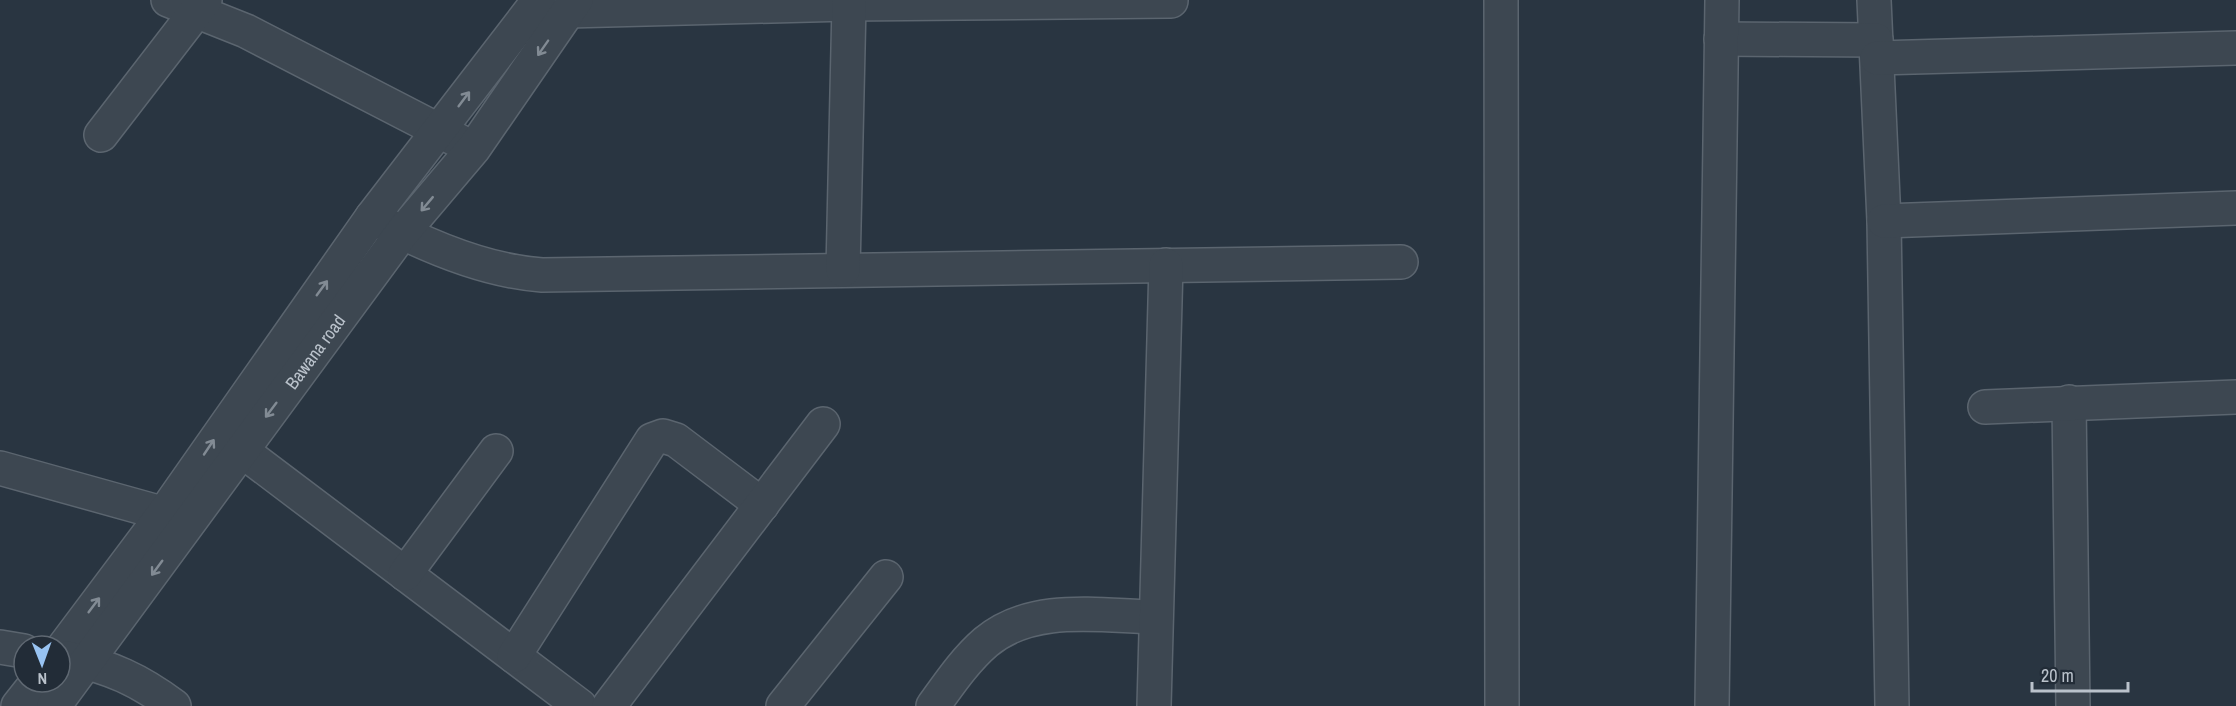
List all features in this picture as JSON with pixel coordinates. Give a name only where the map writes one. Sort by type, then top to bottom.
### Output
[{"type":"street","points":[[1501,0],[1502,706]]},
{"type":"street","points":[[1712,706],[1722,0]]},
{"type":"street","points":[[1874,0],[1884,221],[1892,706]]},
{"type":"street","points":[[561,4],[1171,1]]},
{"type":"street","points":[[101,135],[191,3],[474,148]]},
{"type":"street","name":"Bawana road","points":[[72,653],[178,517],[372,217],[440,131],[561,4]]},
{"type":"street","name":"Bawana road","points":[[178,517],[242,450],[402,233],[474,148],[561,4]]},
{"type":"street","points":[[843,270],[849,4]]},
{"type":"street","points":[[1721,39],[1876,49],[2236,48]]},
{"type":"street","points":[[1884,221],[2236,208]]},
{"type":"street","points":[[372,217],[402,233],[515,273],[1401,262]]},
{"type":"street","points":[[1154,706],[1166,265]]},
{"type":"street","points":[[1985,407],[2236,397]]},
{"type":"street","points":[[2069,402],[2073,706]]},
{"type":"street","points":[[609,706],[823,424]]},
{"type":"street","points":[[514,656],[652,440],[663,436],[676,440],[762,504]]},
{"type":"street","points":[[242,450],[580,706]]},
{"type":"street","points":[[405,574],[496,451]]},
{"type":"street","points":[[0,468],[178,517]]},
{"type":"street","points":[[783,706],[886,577]]},
{"type":"street","points":[[933,706],[957,673],[987,641],[1027,620],[1053,615],[1156,617]]},
{"type":"street","points":[[72,658],[143,684],[174,706]]},
{"type":"street","points":[[18,706],[28,694]]}]
